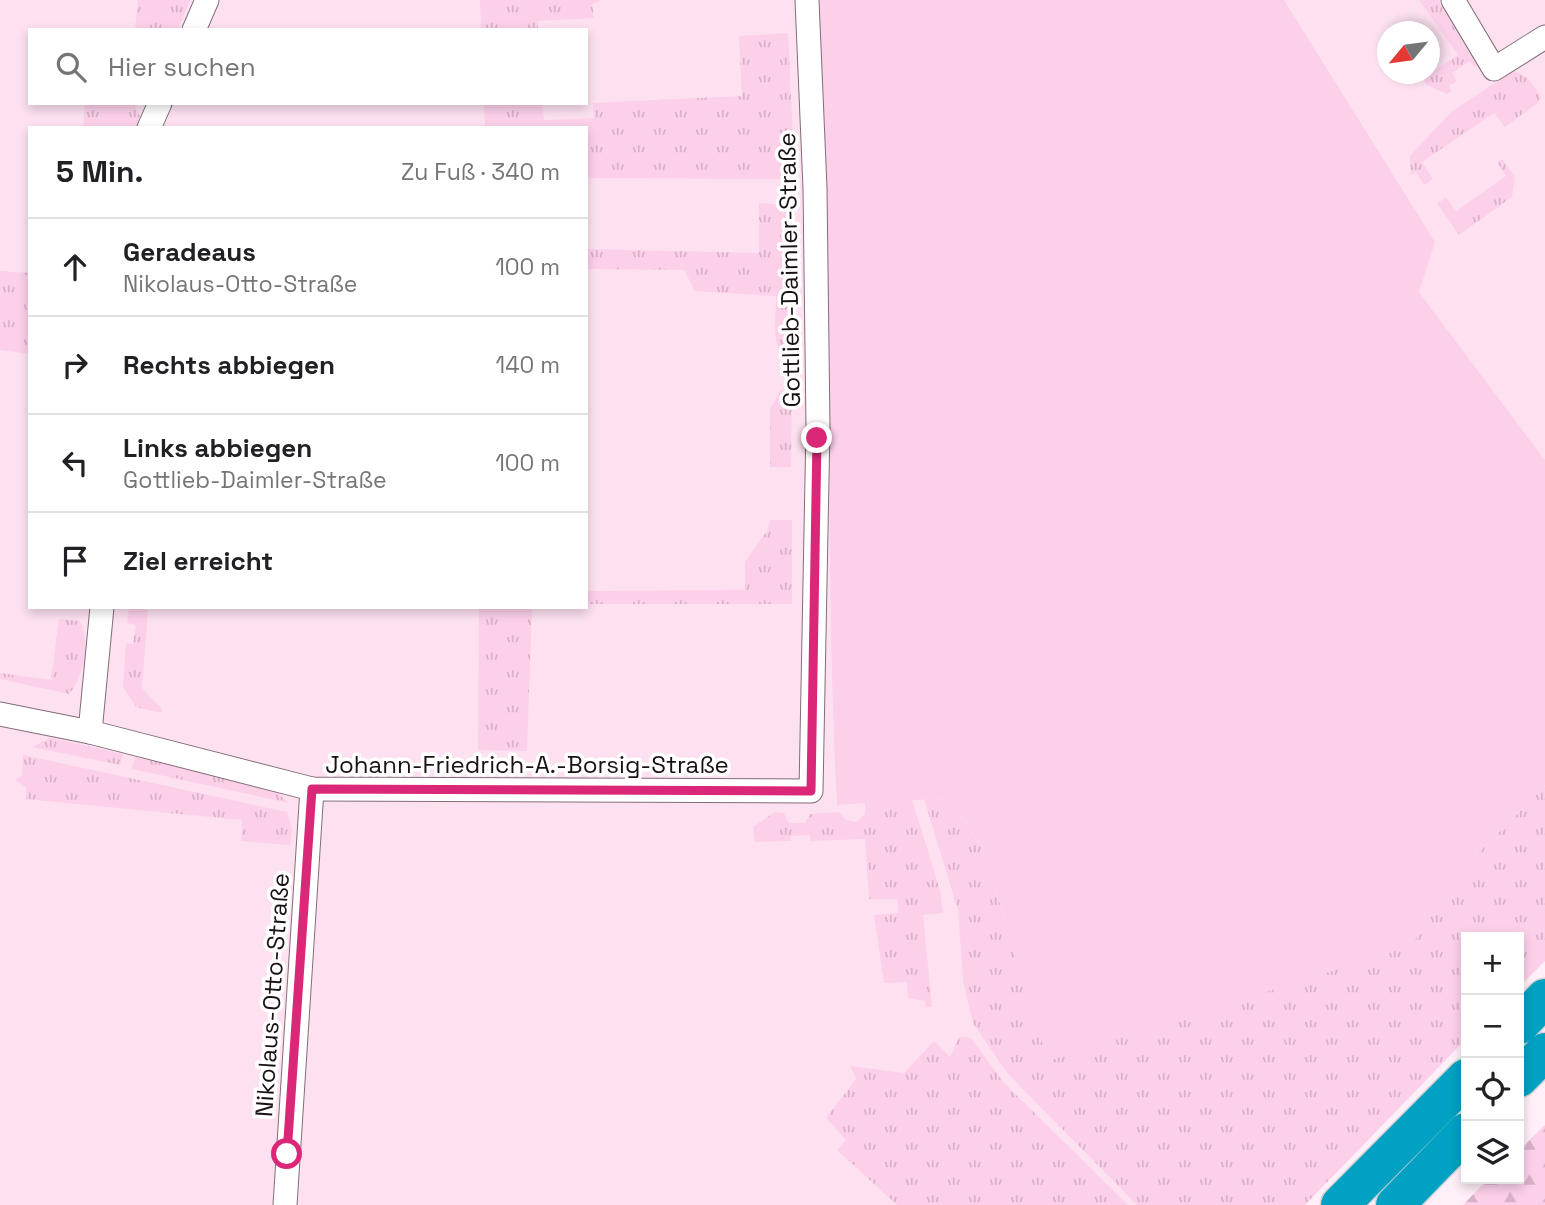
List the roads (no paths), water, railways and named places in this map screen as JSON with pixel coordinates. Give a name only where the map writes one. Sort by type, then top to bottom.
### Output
[{"type":"highway","points":[[1524,1020],[1545,998]]},
{"type":"highway","points":[[1524,1074],[1545,1052]]},
{"type":"highway","points":[[1340,1205],[1461,1083]]},
{"type":"highway","points":[[1395,1205],[1461,1137]]},
{"type":"street","points":[[195,28],[206,0]]},
{"type":"street","name":"Gottlieb-Daimler-Straße","points":[[807,0],[815,193],[818,414],[811,791]]},
{"type":"street","points":[[1453,0],[1494,69],[1545,37]]},
{"type":"street","points":[[150,126],[159,105]]},
{"type":"street","points":[[90,732],[102,609]]},
{"type":"street","name":"Johann-Friedrich-A.-Borsig-Straße","points":[[0,714],[90,732],[312,789],[811,791]]},
{"type":"street","name":"Nikolaus-Otto-Straße","points":[[285,1205],[312,789]]}]
